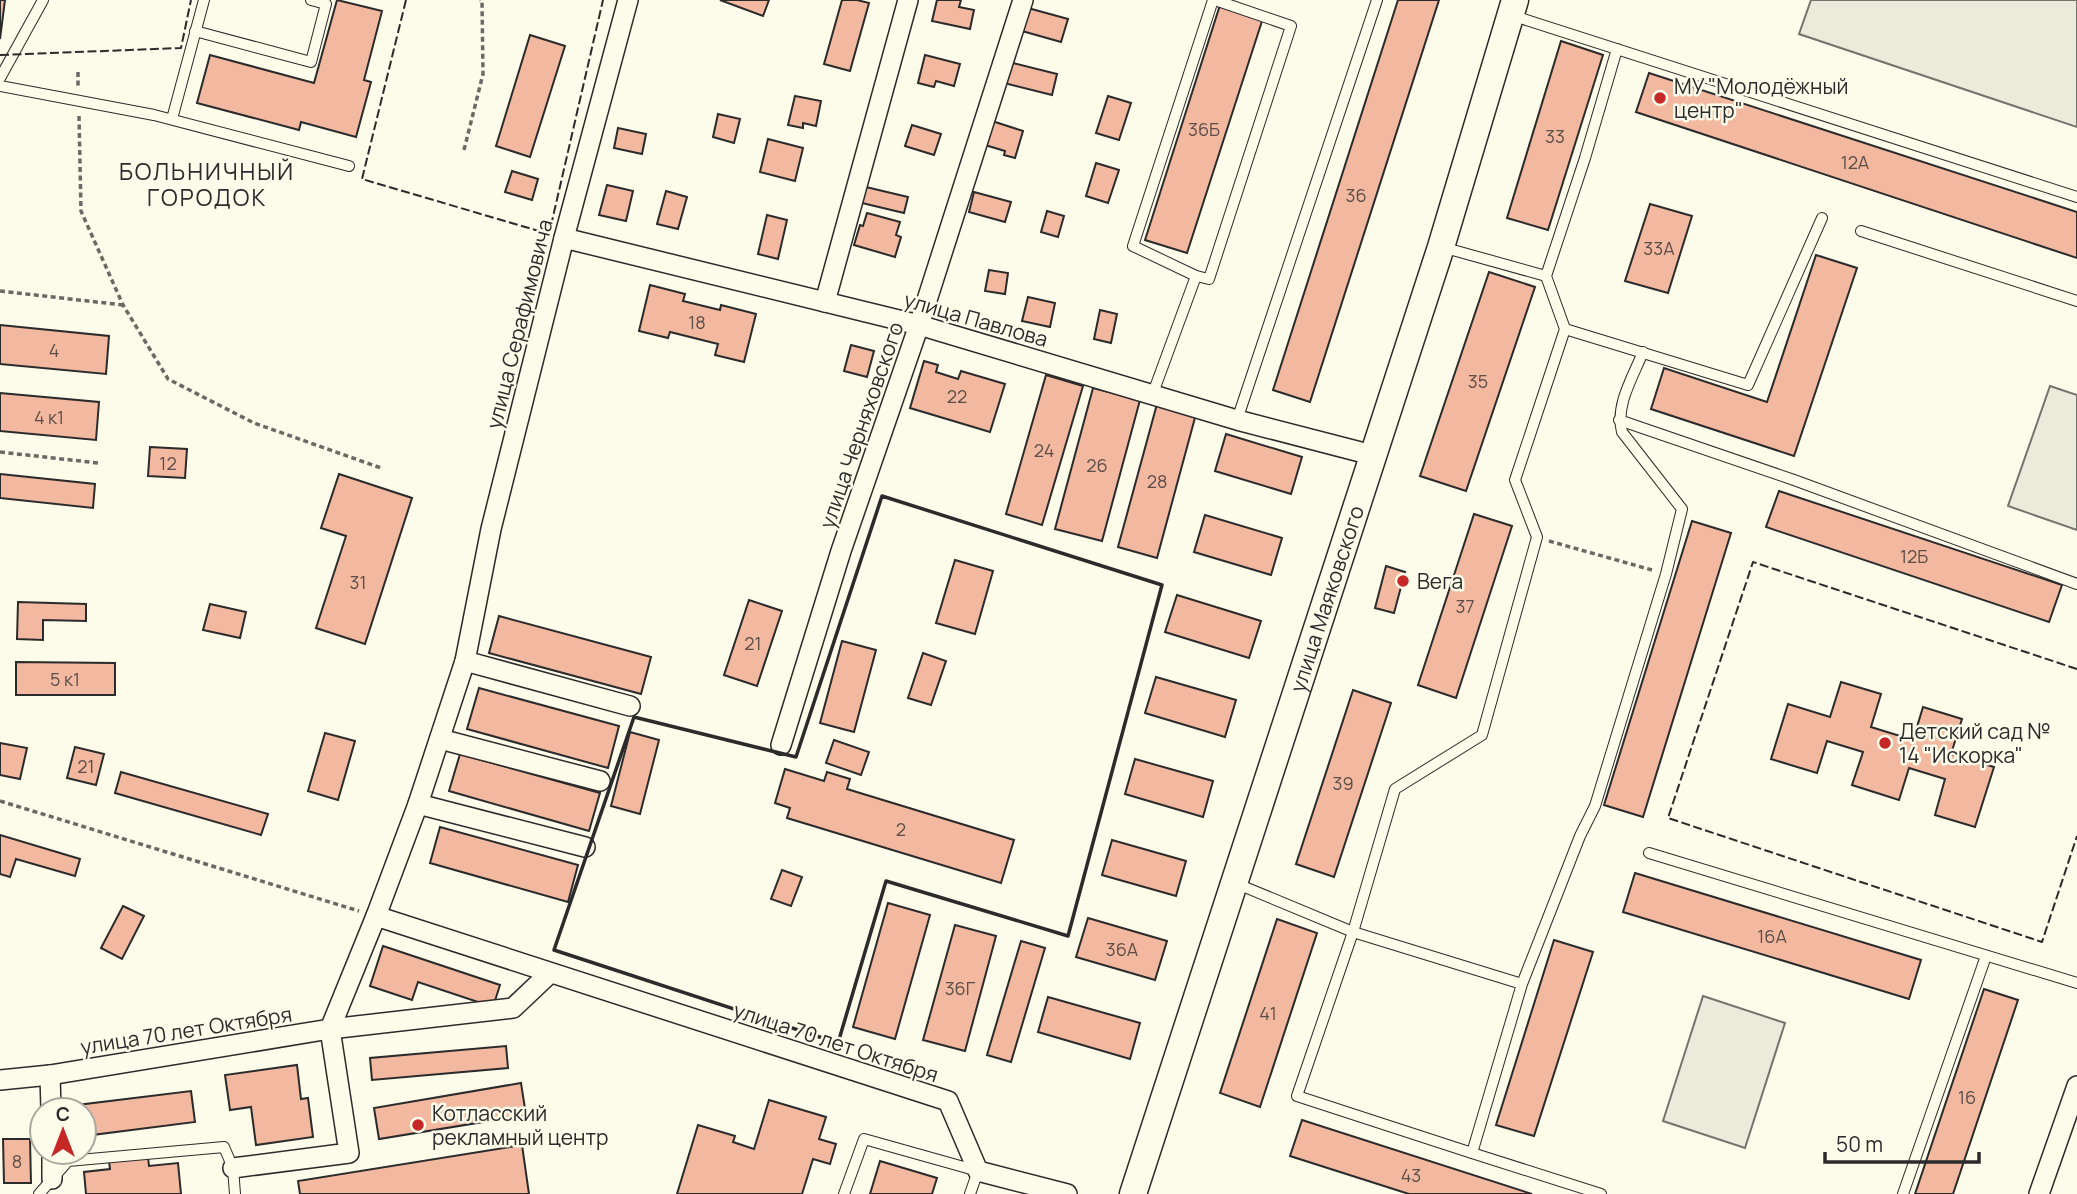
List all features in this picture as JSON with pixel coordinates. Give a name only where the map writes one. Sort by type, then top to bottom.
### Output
[{"type":"street","name":"улица Серафимовича","points":[[330,1029],[418,804],[465,661],[491,529],[564,238],[628,0]]},
{"type":"street","points":[[825,302],[908,0]]},
{"type":"street","name":"улица Черняховского","points":[[781,745],[841,551],[919,325],[1023,0]]},
{"type":"street","name":"улица Маяковского","points":[[1133,1194],[1441,247],[1513,8]]},
{"type":"street","name":"улица Павлова","points":[[564,238],[919,325],[1237,420],[1372,455]]},
{"type":"street","points":[[465,661],[629,706]]},
{"type":"street","points":[[440,738],[600,781]]},
{"type":"street","points":[[418,804],[585,846]]},
{"type":"street","name":"улица 70 лет Октября","points":[[376,916],[948,1101],[978,1171]]},
{"type":"street","name":"улица 70 лет Октября","points":[[0,1080],[50,1075],[330,1029],[513,1008],[550,973]]},
{"type":"street","points":[[233,1168],[349,1153],[330,1029]]},
{"type":"street","points":[[50,1075],[51,1096]]},
{"type":"street","points":[[2039,1194],[2077,1086]]},
{"type":"street","points":[[46,1187],[50,1166]]},
{"type":"street","points":[[978,1171],[1067,1194]]},
{"type":"lane","points":[[0,78],[43,0]]},
{"type":"lane","points":[[172,119],[204,0]]},
{"type":"lane","points":[[195,31],[311,62],[326,4],[311,0]]},
{"type":"lane","points":[[1214,0],[1291,26],[1209,279],[1196,276],[1133,246],[1214,0]]},
{"type":"lane","points":[[1237,420],[1377,0]]},
{"type":"lane","points":[[1513,8],[1617,49],[2077,197]]},
{"type":"lane","points":[[1601,1194],[1297,1096],[1353,932],[1395,789],[1482,735],[1536,537],[1515,480],[1565,329],[1546,276],[1617,49]]},
{"type":"lane","points":[[0,86],[172,119],[349,166]]},
{"type":"lane","points":[[1565,329],[1748,385],[1822,218]]},
{"type":"lane","points":[[1861,231],[2077,301]]},
{"type":"lane","points":[[1441,247],[1546,276]]},
{"type":"lane","points":[[1153,393],[1196,276]]},
{"type":"lane","points":[[1472,1153],[1522,984],[1580,836],[1595,806],[1666,574],[1682,509],[1622,432],[1619,420],[1624,398],[1643,352]]},
{"type":"lane","points":[[1619,420],[1794,480],[2077,584]]},
{"type":"lane","points":[[1649,853],[2077,984]]},
{"type":"lane","points":[[1233,882],[1353,932],[1522,984]]},
{"type":"lane","points":[[1903,1194],[1986,956]]},
{"type":"lane","points":[[844,1194],[864,1139],[978,1171],[970,1194]]},
{"type":"lane","points":[[46,1187],[68,1161],[224,1147],[233,1168],[235,1194]]},
{"type":"path","points":[[464,150],[483,74],[480,0]]},
{"type":"path","points":[[78,72],[81,211],[123,305],[168,379],[254,424],[381,468]]},
{"type":"path","points":[[0,291],[123,305]]},
{"type":"path","points":[[0,452],[98,463]]},
{"type":"path","points":[[1536,537],[1666,574]]},
{"type":"path","points":[[0,801],[376,916]]},
{"type":"shaded area","points":[[1811,0],[2077,0],[2077,127],[1799,34]]},
{"type":"shaded area","points":[[2050,386],[2077,395],[2077,530],[2008,506]]},
{"type":"shaded area","points":[[1703,996],[1785,1023],[1745,1148],[1663,1121]]},
{"type":"building","points":[[0,0],[5,0],[0,39]]},
{"type":"building","points":[[337,0],[382,11],[364,80],[371,82],[356,137],[301,122],[299,130],[197,103],[210,55],[314,83]]},
{"type":"building","points":[[720,0],[769,0],[763,16]]},
{"type":"building","points":[[842,0],[869,3],[850,71],[824,64]]},
{"type":"building","points":[[937,0],[961,0],[959,7],[974,10],[970,29],[932,21]]},
{"type":"building","points":[[1398,0],[1439,0],[1310,402],[1273,390]]},
{"type":"building","points":[[1220,5],[1263,18],[1187,253],[1145,240]]},
{"type":"building","points":[[1028,8],[1068,19],[1061,42],[1022,31]]},
{"type":"building","points":[[530,35],[565,46],[530,157],[496,146]]},
{"type":"building","points":[[1561,41],[1603,55],[1548,230],[1507,218]]},
{"type":"building","points":[[925,55],[960,64],[954,86],[936,81],[934,87],[918,83]]},
{"type":"building","points":[[1009,62],[1057,74],[1052,95],[1004,83]]},
{"type":"building","points":[[1649,73],[2077,212],[2077,258],[1636,112]]},
{"type":"building","points":[[795,96],[821,101],[816,126],[803,123],[803,128],[788,125]]},
{"type":"building","points":[[1108,96],[1131,103],[1119,140],[1096,133]]},
{"type":"building","points":[[718,114],[740,119],[734,143],[713,137]]},
{"type":"building","points":[[992,121],[1023,131],[1015,158],[1004,155],[1005,151],[985,145]]},
{"type":"building","points":[[912,125],[941,134],[934,155],[905,146]]},
{"type":"building","points":[[618,128],[646,134],[642,154],[614,148]]},
{"type":"building","points":[[768,139],[803,148],[795,181],[760,172]]},
{"type":"building","points":[[1096,163],[1119,170],[1108,203],[1086,196]]},
{"type":"building","points":[[512,171],[538,179],[532,200],[505,192]]},
{"type":"building","points":[[607,185],[633,191],[626,221],[599,215]]},
{"type":"building","points":[[866,187],[908,197],[904,213],[862,203]]},
{"type":"building","points":[[666,191],[687,197],[678,229],[657,224]]},
{"type":"building","points":[[974,192],[1011,202],[1005,222],[969,212]]},
{"type":"building","points":[[1650,204],[1692,216],[1668,293],[1625,281]]},
{"type":"building","points":[[1047,211],[1064,216],[1058,237],[1041,232]]},
{"type":"building","points":[[867,213],[900,222],[896,235],[901,237],[895,257],[854,245]]},
{"type":"building","points":[[767,215],[787,220],[778,259],[758,254]]},
{"type":"building","points":[[1816,255],[1857,268],[1794,456],[1651,409],[1664,368],[1767,402]]},
{"type":"building","points":[[989,270],[1008,273],[1005,294],[985,291]]},
{"type":"building","points":[[1489,272],[1535,287],[1466,491],[1420,476]]},
{"type":"building","points":[[650,285],[685,294],[683,301],[720,310],[721,305],[756,314],[744,362],[715,355],[718,344],[670,332],[668,338],[639,331]]},
{"type":"building","points":[[1028,297],[1055,303],[1050,327],[1022,321]]},
{"type":"building","points":[[1100,310],[1117,314],[1111,343],[1094,339]]},
{"type":"building","points":[[0,325],[109,336],[106,374],[0,364]]},
{"type":"building","points":[[851,345],[874,351],[867,377],[844,371]]},
{"type":"building","points":[[924,361],[938,365],[936,372],[958,379],[961,371],[1005,384],[990,432],[910,408]]},
{"type":"building","points":[[1046,375],[1083,386],[1042,525],[1006,514]]},
{"type":"building","points":[[1093,388],[1140,400],[1102,541],[1055,529]]},
{"type":"building","points":[[0,393],[99,402],[96,440],[0,431]]},
{"type":"building","points":[[1157,404],[1196,414],[1157,558],[1118,547]]},
{"type":"building","points":[[1226,434],[1302,457],[1291,494],[1215,471]]},
{"type":"building","points":[[150,447],[187,449],[185,478],[148,476]]},
{"type":"building","points":[[0,474],[95,484],[93,508],[0,498]]},
{"type":"building","points":[[339,474],[412,498],[365,644],[316,628],[346,536],[321,528]]},
{"type":"building","points":[[1779,491],[2062,585],[2049,622],[1766,527]]},
{"type":"building","points":[[1474,514],[1512,526],[1456,698],[1418,685]]},
{"type":"building","points":[[1205,515],[1282,538],[1271,575],[1194,552]]},
{"type":"building","points":[[1692,521],[1731,533],[1643,817],[1604,805]]},
{"type":"building","points":[[955,560],[993,571],[975,634],[936,623]]},
{"type":"building","points":[[1386,566],[1405,572],[1394,613],[1375,608]]},
{"type":"building","points":[[1177,595],[1261,621],[1249,658],[1165,632]]},
{"type":"building","points":[[749,600],[782,611],[757,686],[724,675]]},
{"type":"building","points":[[18,602],[86,604],[86,621],[43,620],[43,640],[17,639]]},
{"type":"building","points":[[210,604],[246,612],[240,638],[203,630]]},
{"type":"building","points":[[499,616],[651,657],[641,694],[489,653]]},
{"type":"building","points":[[842,641],[876,650],[854,732],[820,723]]},
{"type":"building","points":[[923,653],[946,661],[931,705],[908,698]]},
{"type":"building","points":[[16,662],[115,663],[115,695],[16,695]]},
{"type":"building","points":[[1156,677],[1236,700],[1225,737],[1145,713]]},
{"type":"building","points":[[1841,682],[1881,694],[1871,727],[1913,740],[1923,707],[1962,719],[1951,754],[1994,767],[1975,827],[1935,815],[1945,779],[1909,768],[1899,800],[1852,785],[1863,752],[1827,741],[1817,773],[1771,759],[1788,704],[1830,717]]},
{"type":"building","points":[[479,688],[619,726],[608,768],[467,729]]},
{"type":"building","points":[[1353,690],[1391,703],[1334,877],[1296,864]]},
{"type":"building","points":[[630,732],[659,740],[640,814],[611,806]]},
{"type":"building","points":[[325,733],[355,741],[338,800],[308,791]]},
{"type":"building","points":[[834,740],[869,752],[861,775],[826,763]]},
{"type":"building","points":[[0,743],[27,748],[20,779],[0,775]]},
{"type":"building","points":[[75,747],[104,754],[96,785],[67,778]]},
{"type":"building","points":[[460,754],[600,793],[589,831],[449,791]]},
{"type":"building","points":[[1135,759],[1213,781],[1203,817],[1125,794]]},
{"type":"building","points":[[785,769],[824,781],[827,772],[850,779],[847,789],[1014,840],[1001,883],[787,818],[790,808],[775,803]]},
{"type":"building","points":[[121,772],[268,814],[261,835],[115,793]]},
{"type":"building","points":[[440,827],[578,865],[568,902],[430,863]]},
{"type":"building","points":[[0,835],[80,859],[75,876],[16,859],[10,877],[0,874]]},
{"type":"building","points":[[1112,840],[1186,861],[1176,896],[1102,875]]},
{"type":"building","points":[[782,870],[802,877],[791,906],[771,899]]},
{"type":"building","points":[[1635,873],[1921,960],[1909,999],[1623,912]]},
{"type":"building","points":[[888,903],[930,915],[895,1039],[853,1027]]},
{"type":"building","points":[[123,906],[144,916],[122,959],[101,948]]},
{"type":"building","points":[[1088,918],[1167,941],[1155,980],[1076,957]]},
{"type":"building","points":[[1277,919],[1317,933],[1260,1107],[1220,1093]]},
{"type":"building","points":[[955,925],[996,936],[965,1051],[923,1040]]},
{"type":"building","points":[[1554,940],[1593,952],[1534,1136],[1496,1125]]},
{"type":"building","points":[[1021,941],[1045,948],[1011,1062],[987,1055]]},
{"type":"building","points":[[383,946],[500,985],[493,1007],[418,982],[412,1000],[370,986]]},
{"type":"building","points":[[1984,989],[2018,1000],[1953,1194],[1915,1194]]},
{"type":"building","points":[[1048,997],[1140,1023],[1130,1059],[1038,1032]]},
{"type":"building","points":[[506,1046],[508,1068],[372,1080],[370,1058]]},
{"type":"building","points":[[297,1065],[301,1099],[308,1098],[313,1137],[256,1145],[251,1107],[230,1110],[225,1075]]},
{"type":"building","points":[[521,1083],[526,1115],[379,1139],[374,1108]]},
{"type":"building","points":[[191,1091],[195,1122],[98,1134],[98,1102]]},
{"type":"building","points":[[769,1100],[826,1117],[819,1139],[836,1144],[830,1164],[813,1159],[802,1194],[677,1194],[698,1125],[735,1136],[733,1142],[754,1149]]},
{"type":"building","points":[[1302,1120],[1532,1194],[1409,1194],[1290,1156]]},
{"type":"building","points":[[3,1139],[28,1139],[31,1183],[4,1183]]},
{"type":"building","points":[[522,1145],[529,1194],[300,1194],[298,1181]]},
{"type":"building","points":[[148,1157],[149,1166],[178,1163],[181,1194],[86,1194],[84,1172],[110,1169],[109,1161]]},
{"type":"building","points":[[880,1161],[937,1178],[932,1194],[870,1194]]},
{"type":"fence","points":[[0,55],[181,48],[191,0]]},
{"type":"fence","points":[[406,0],[362,179],[549,234],[603,0]]},
{"type":"fence","points":[[2077,669],[1753,562],[1668,818],[2042,942],[2077,836]]},
{"type":"wall","points":[[882,496],[1162,585],[1068,936],[886,881],[838,1043],[554,950],[634,717],[796,757],[882,496]]},
{"type":"place","name":"МУ \"Молодёжный центр\"","points":[[1660,98]]},
{"type":"place","name":"Вега","points":[[1403,581]]},
{"type":"place","name":"Детский сад № 14 \"Искорка\"","points":[[1885,743]]},
{"type":"place","name":"Котласский рекламный центр","points":[[418,1125]]},
{"type":"district","name":"БОЛЬНИЧНЫЙ ГОРОДОК","points":[[207,184]]}]
